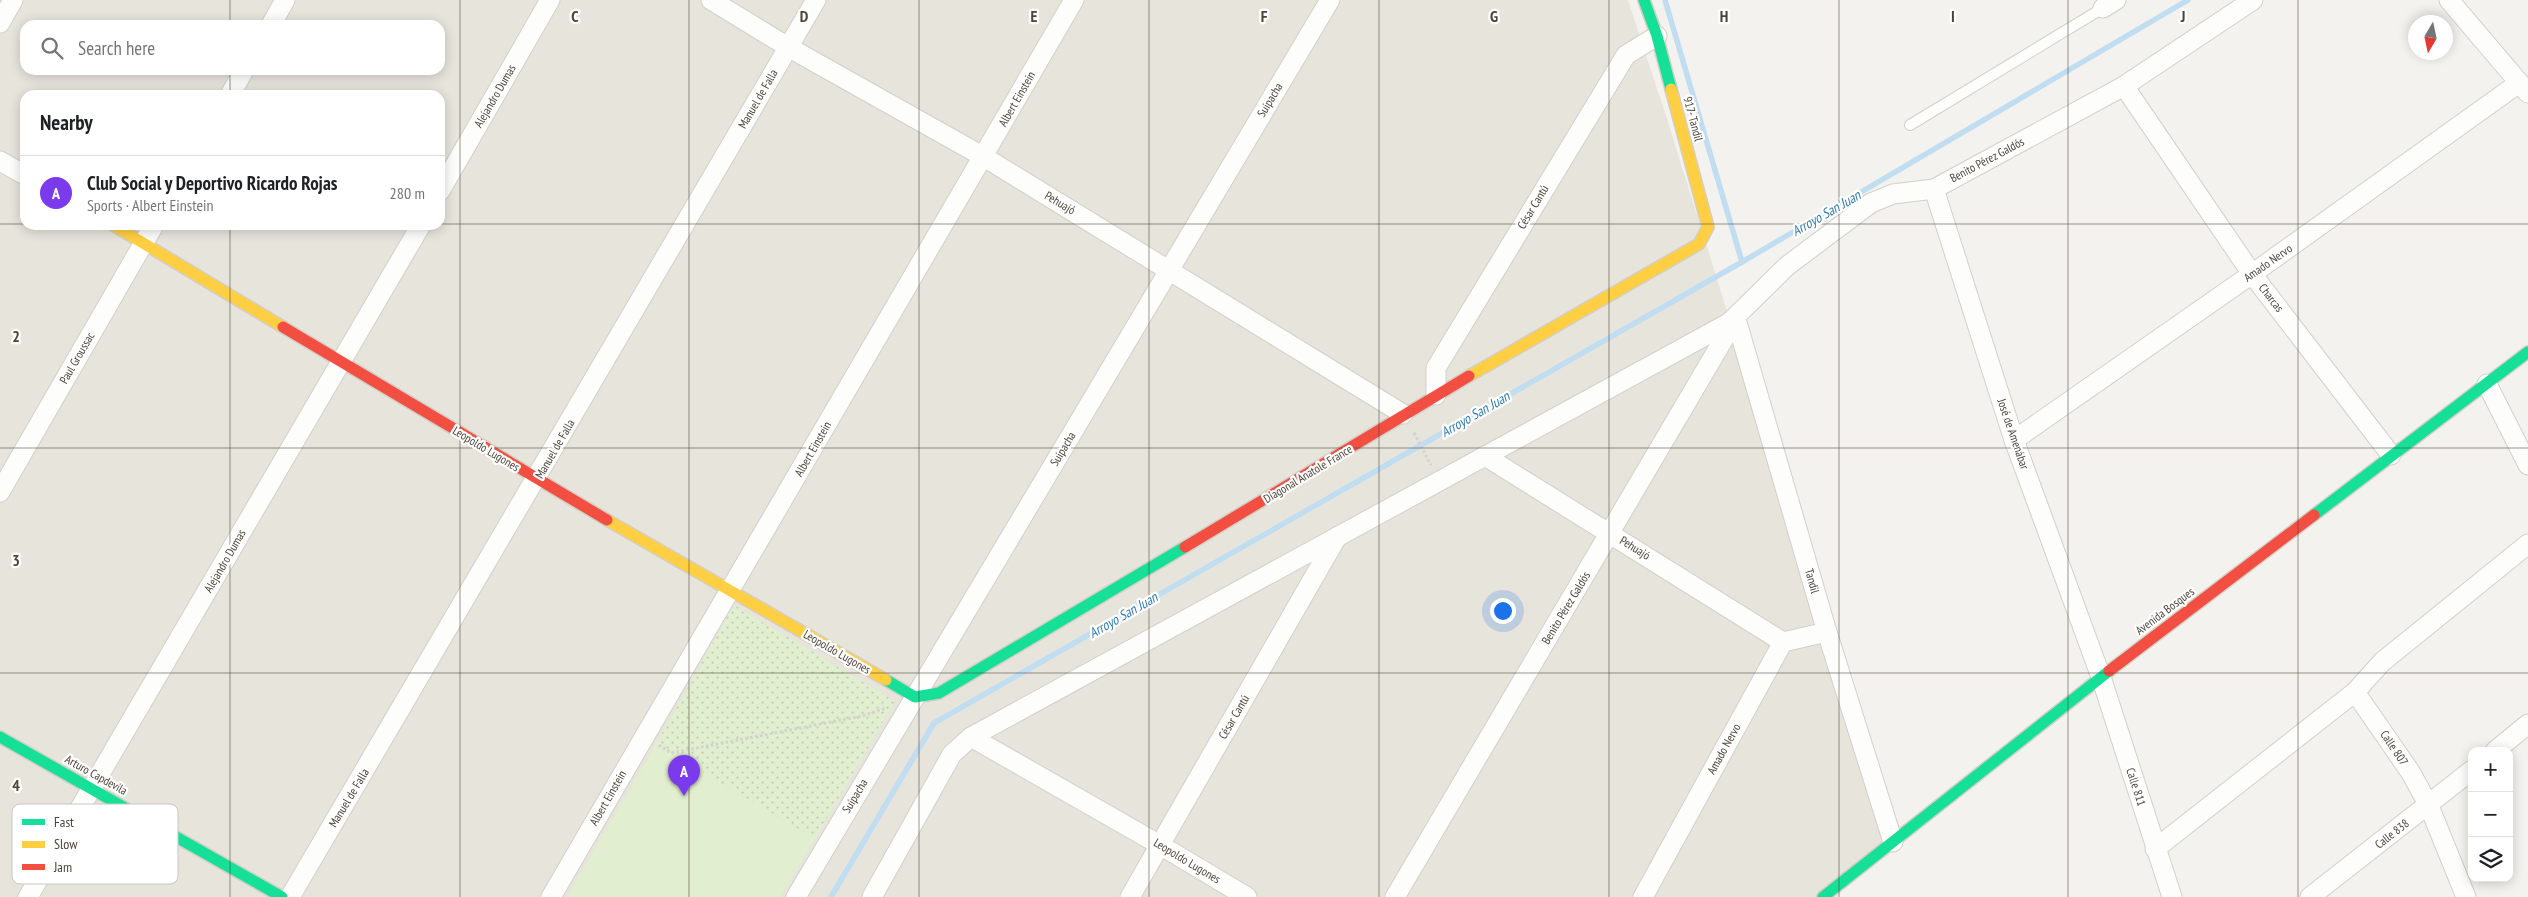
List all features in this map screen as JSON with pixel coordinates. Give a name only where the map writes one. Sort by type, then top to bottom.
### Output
[{"type":"street","points":[[0,23],[13,0]]},
{"type":"street","points":[[273,20],[285,0]]},
{"type":"street","name":"Alejandro Dumas","points":[[445,182],[550,0]]},
{"type":"street","name":"Pehuajó","points":[[712,0],[788,47],[984,156],[1169,270],[1407,422]]},
{"type":"street","name":"Manuel de Falla","points":[[290,897],[537,480],[816,0]]},
{"type":"street","name":"Albert Einstein","points":[[551,897],[1074,0]]},
{"type":"street","name":"Suipacha","points":[[796,897],[1330,0]]},
{"type":"street","name":"917- Tandil","points":[[1644,0],[1657,36],[1708,227],[1699,244]]},
{"type":"street","name":"Benito Pérez Galdós","points":[[1395,897],[1733,321],[1787,266],[1871,203],[1893,194],[1934,189],[2124,86],[2253,0]]},
{"type":"street","points":[[2449,0],[2524,88]]},
{"type":"street","name":"César Cantú","points":[[1436,395],[1436,368],[1626,54],[1657,36]]},
{"type":"street","points":[[233,90],[241,75]]},
{"type":"street","name":"Charcas","points":[[2124,86],[2212,218],[2252,274],[2391,456]]},
{"type":"street","name":"Amado Nervo","points":[[2014,440],[2524,88]]},
{"type":"street","points":[[0,161],[20,172]]},
{"type":"street","name":"José de Amenábar","points":[[1934,189],[2014,440],[2101,677]]},
{"type":"street","name":"Leopoldo Lugones","points":[[122,230],[537,480],[730,589],[915,698]]},
{"type":"street","name":"Paul Groussac","points":[[0,492],[151,230]]},
{"type":"street","name":"Alejandro Dumas","points":[[83,804],[418,230]]},
{"type":"street","name":"Diagonal Anatole France","points":[[915,698],[939,693],[1372,436],[1407,422],[1436,395],[1699,244]]},
{"type":"street","points":[[872,897],[952,754],[971,737],[1733,321]]},
{"type":"street","name":"Tandil","points":[[1733,321],[1893,842]]},
{"type":"street","name":"Avenida Bosques","points":[[1830,895],[1893,842],[2101,677],[2528,352]]},
{"type":"street","points":[[2487,384],[2528,465]]},
{"type":"street","name":"Pehuajó","points":[[1485,456],[1610,532],[1783,642]]},
{"type":"street","name":"César Cantú","points":[[1130,897],[1337,537]]},
{"type":"street","points":[[2155,849],[2355,692],[2382,662],[2528,544]]},
{"type":"street","points":[[1783,642],[1827,632]]},
{"type":"street","name":"Amado Nervo","points":[[1642,897],[1783,642]]},
{"type":"street","name":"Calle 811","points":[[2101,677],[2172,897]]},
{"type":"street","name":"Calle 807","points":[[2355,692],[2411,773],[2429,806],[2466,897]]},
{"type":"street","points":[[2500,747],[2528,724]]},
{"type":"street","name":"Arturo Capdevila","points":[[0,737],[120,804]]},
{"type":"street","name":"Leopoldo Lugones","points":[[971,737],[1247,897]]},
{"type":"street","name":"Calle 838","points":[[2310,897],[2429,806],[2468,773]]},
{"type":"street","name":"Arturo Capdevila","points":[[178,837],[282,897]]},
{"type":"street","name":"Alejandro Dumas","points":[[28,897],[36,884]]},
{"type":"lane","points":[[1910,125],[2110,4]]},
{"type":"path","points":[[1407,422],[1424,452]]},
{"type":"path","points":[[644,737],[671,752],[862,716],[915,698]]},
{"type":"shaded area","points":[[0,0],[1628,0],[1893,842],[1824,897],[0,897]]},
{"type":"green space","points":[[734,605],[895,701],[815,839],[656,744]]},
{"type":"green space","points":[[656,744],[815,839],[780,897],[567,897]]},
{"type":"waterway","points":[[1665,0],[1742,262]]},
{"type":"waterway","name":"Arroyo San Juan","points":[[831,897],[934,723],[1742,262],[2188,0]]},
{"type":"traffic: fast","points":[[1644,0],[1657,36],[1671,89]]},
{"type":"traffic: fast","points":[[2314,515],[2528,352]]},
{"type":"traffic: fast","points":[[886,680],[915,697],[939,693],[1185,547]]},
{"type":"traffic: fast","points":[[1823,897],[2109,671]]},
{"type":"traffic: fast","points":[[0,737],[118,804]]},
{"type":"traffic: fast","points":[[178,838],[282,897]]},
{"type":"traffic: slow","points":[[1469,376],[1699,244],[1708,227],[1671,89]]},
{"type":"traffic: slow","points":[[121,230],[283,327]]},
{"type":"traffic: slow","points":[[607,520],[886,680]]},
{"type":"traffic: jam","points":[[283,327],[607,520]]},
{"type":"traffic: jam","points":[[1185,547],[1469,376]]},
{"type":"traffic: jam","points":[[2109,671],[2314,515]]},
{"type":"place","name":"Club Social y Deportivo Ricardo Rojas","points":[[684,796]]}]
